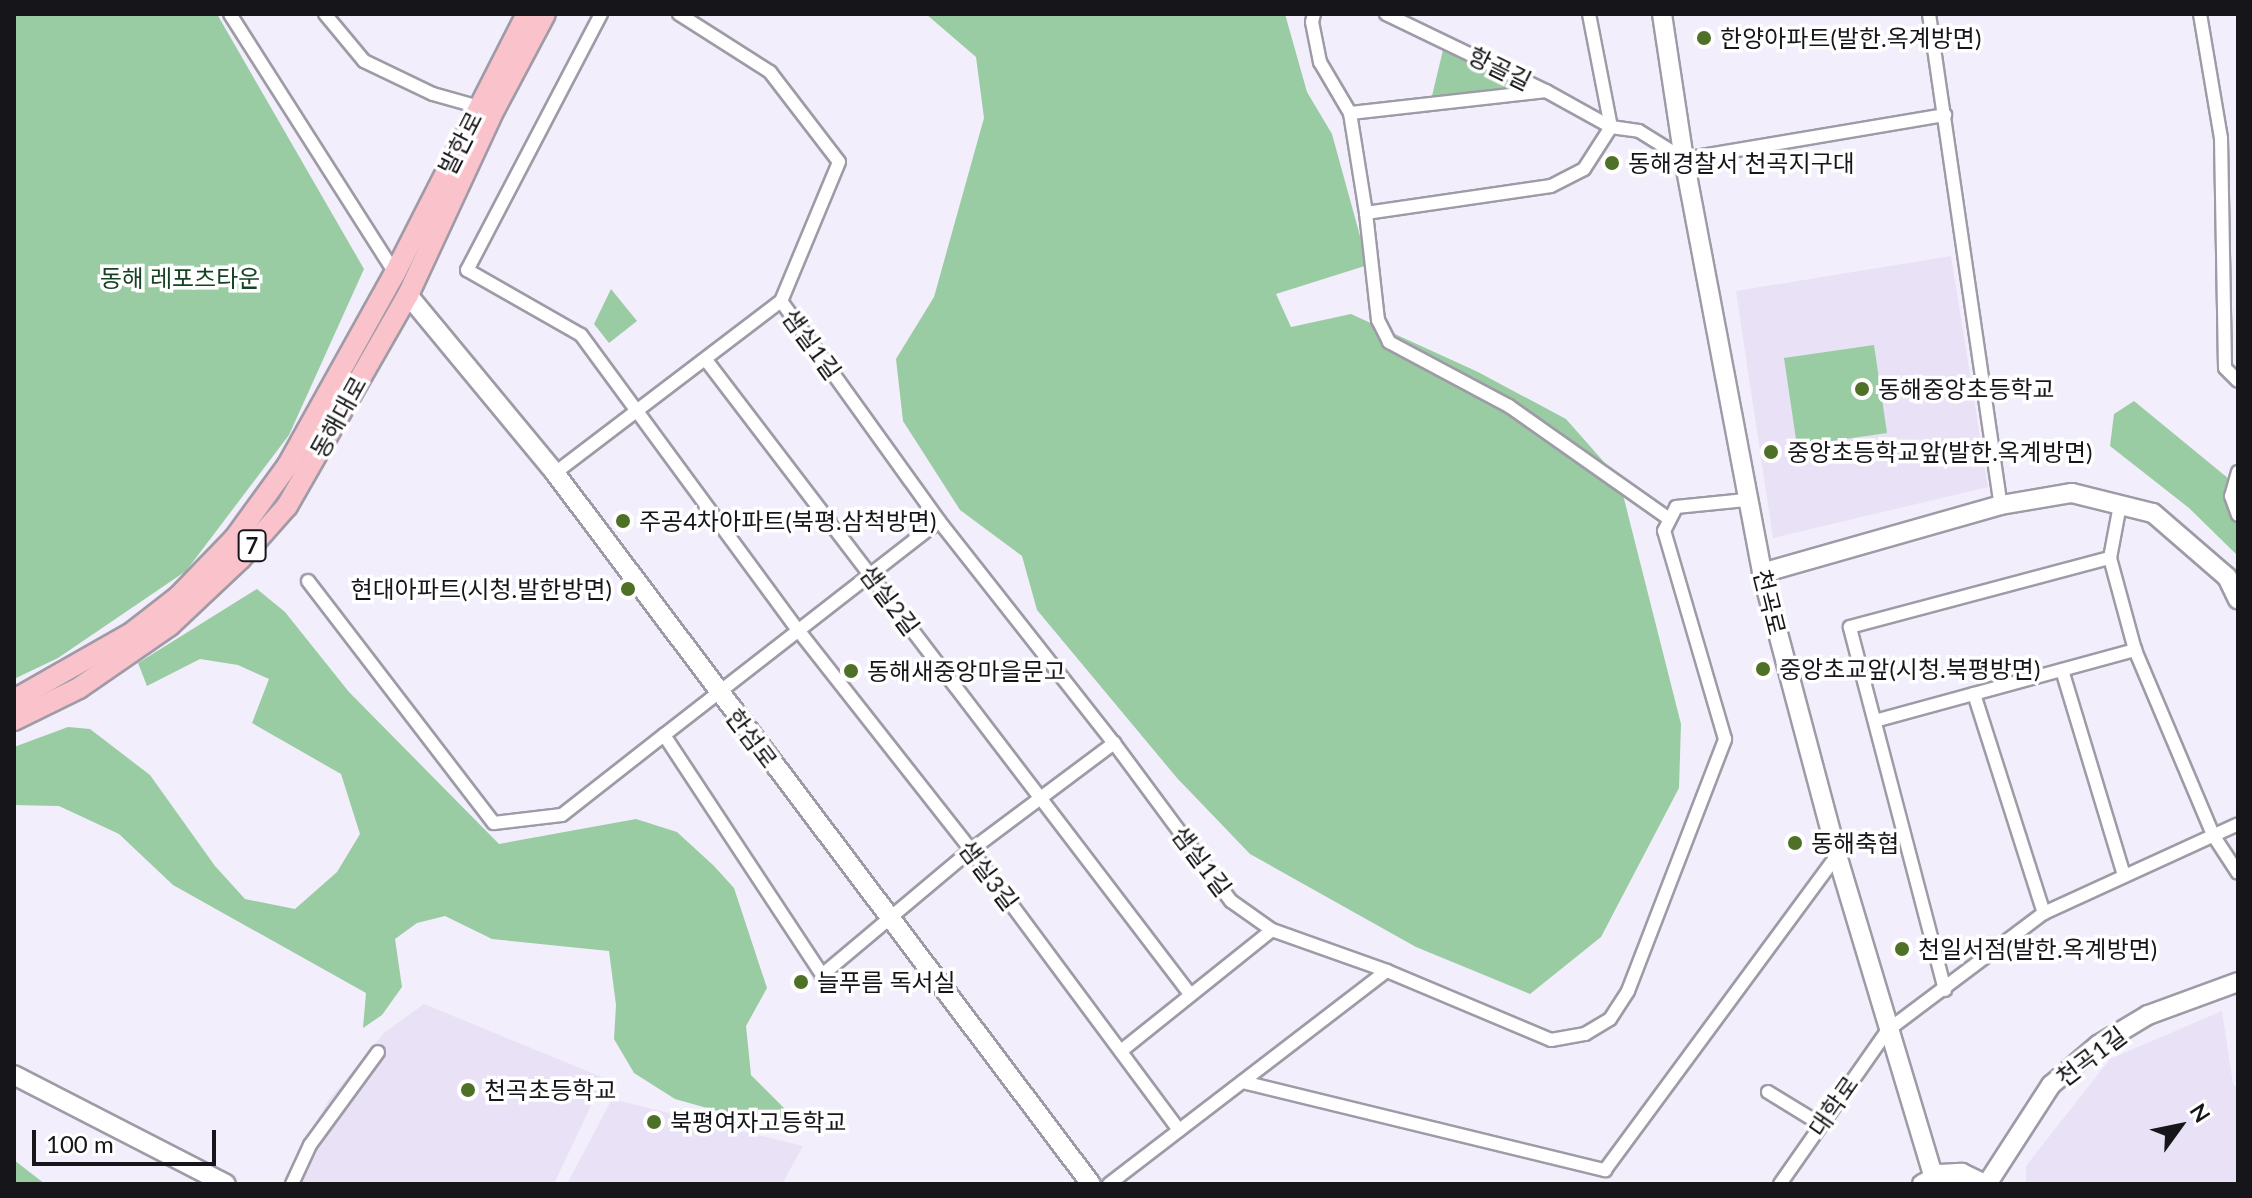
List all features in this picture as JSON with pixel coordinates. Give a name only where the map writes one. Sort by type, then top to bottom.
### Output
[{"type":"main road","name":"발한로","points":[[395,273],[527,14]]},
{"type":"main road","name":"동해대로","points":[[14,720],[79,688],[169,626],[240,559],[287,506],[408,295],[495,108],[545,14]]},
{"type":"main road","points":[[395,273],[408,295]]},
{"type":"main road","name":"동해대로","points":[[14,700],[133,632],[178,597],[235,538],[288,465],[395,273]]},
{"type":"street","points":[[230,14],[395,273]]},
{"type":"street","points":[[325,14],[364,61],[433,94],[479,107]]},
{"type":"street","name":"샘실3길","points":[[601,14],[467,270],[581,335],[798,630],[971,850],[1179,1130]]},
{"type":"street","points":[[679,14],[770,72],[839,162],[781,301]]},
{"type":"street","points":[[1314,14],[1312,22],[1320,62],[1350,113],[1366,213],[1378,320],[1389,342],[1509,406],[1669,519],[1676,507],[1746,500]]},
{"type":"street","name":"항골길","points":[[1386,14],[1546,91],[1611,127],[1639,131],[1684,159]]},
{"type":"street","points":[[1366,213],[1551,186],[1584,169],[1611,127],[1589,14]]},
{"type":"street","name":"천곡로","points":[[1662,14],[1684,159],[1746,500],[1762,573],[1837,855],[1928,1181],[1962,1173],[1986,1184]]},
{"type":"street","points":[[1929,14],[2001,505]]},
{"type":"street","points":[[2200,14],[2221,138],[2225,368],[2238,381]]},
{"type":"street","points":[[1350,113],[1546,91]]},
{"type":"street","points":[[1684,159],[1945,115]]},
{"type":"street","name":"한섬로","points":[[408,295],[555,473],[887,918],[1091,1184]]},
{"type":"street","name":"샘실1길","points":[[555,473],[637,414],[781,301],[939,521],[1114,743],[1231,901],[1272,930],[1387,971],[1551,1040],[1585,1034],[1610,1019],[1628,991],[1725,739],[1664,531],[1669,519]]},
{"type":"street","name":"샘실2길","points":[[706,360],[1190,994]]},
{"type":"street","points":[[2238,472],[2231,496],[2238,515]]},
{"type":"street","points":[[1762,573],[2001,505],[2072,493],[2153,513],[2227,577],[2238,600]]},
{"type":"street","points":[[2120,505],[2110,558],[2135,650],[2213,835],[2238,873]]},
{"type":"street","points":[[308,581],[494,823],[562,815],[939,521]]},
{"type":"street","points":[[1945,990],[1850,627],[2110,558]]},
{"type":"street","points":[[1875,721],[2135,650]]},
{"type":"street","points":[[2062,670],[2124,876]]},
{"type":"street","points":[[1974,694],[2044,913]]},
{"type":"street","points":[[664,735],[822,975],[971,850],[1114,743]]},
{"type":"street","name":"대학로","points":[[1780,1184],[1888,1030],[2044,913],[2238,824]]},
{"type":"street","points":[[1243,1082],[1605,1170],[1837,855]]},
{"type":"street","points":[[1121,1051],[1272,930]]},
{"type":"street","points":[[1109,1184],[1387,971]]},
{"type":"street","name":"천곡1길","points":[[1986,1184],[2051,1085],[2098,1045],[2148,1015],[2238,982]]},
{"type":"street","points":[[292,1184],[310,1145],[378,1052]]},
{"type":"street","points":[[14,1075],[226,1184]]},
{"type":"street","points":[[1768,1092],[1820,1124]]},
{"type":"shaded area","name":"동해중앙초등학교","points":[[1951,256],[1988,487],[1773,538],[1736,291]]},
{"type":"shaded area","name":"천곡초등학교","points":[[424,1004],[604,1078],[554,1184],[289,1184],[283,1181],[328,1101],[384,1033]]},
{"type":"shaded area","points":[[2222,1011],[2233,1084],[2238,1088],[2238,1184],[2026,1184],[2026,1166],[2110,1059]]},
{"type":"shaded area","name":"북평여자고등학교","points":[[612,1099],[803,1146],[782,1184],[567,1184]]},
{"type":"green space","name":"동해 레포츠타운","points":[[14,14],[217,14],[364,269],[289,435],[186,571],[58,658],[14,679]]},
{"type":"green space","points":[[926,14],[1285,14],[1307,92],[1332,134],[1368,265],[1276,294],[1291,327],[1351,314],[1478,372],[1566,419],[1619,479],[1681,724],[1679,788],[1601,937],[1530,994],[1416,947],[1250,854],[1177,778],[1037,610],[1022,556],[960,510],[903,421],[896,359],[934,297],[984,118],[976,57]]},
{"type":"green space","points":[[1443,50],[1521,86],[1432,96]]},
{"type":"green space","points":[[611,289],[637,321],[609,343],[594,324]]},
{"type":"green space","points":[[1874,345],[1887,433],[1797,446],[1784,358]]},
{"type":"green space","points":[[2134,401],[2229,479],[2238,502],[2238,556],[2189,508],[2110,446],[2114,414]]},
{"type":"green space","points":[[257,589],[285,612],[349,692],[499,844],[636,819],[677,832],[714,866],[734,888],[767,988],[746,1026],[751,1075],[794,1118],[739,1117],[675,1099],[634,1073],[614,1039],[616,1005],[609,951],[492,939],[445,916],[417,923],[395,939],[402,987],[382,1015],[363,1028],[366,993],[173,885],[119,834],[59,806],[14,805],[14,747],[68,727],[90,729],[150,775],[215,866],[245,899],[295,909],[337,872],[360,834],[341,774],[252,723],[269,679],[238,665],[200,659],[147,686],[138,663]]},
{"type":"green space","points":[[14,1160],[45,1184],[14,1184]]},
{"type":"place","name":"한양아파트(발한.옥계방면)","points":[[1704,38]]},
{"type":"place","name":"동해경찰서 천곡지구대","points":[[1612,163]]},
{"type":"place","name":"동해중앙초등학교","points":[[1862,389]]},
{"type":"place","name":"중앙초등학교앞(발한.옥계방면)","points":[[1771,452]]},
{"type":"place","name":"주공4차아파트(북평.삼척방면)","points":[[623,521]]},
{"type":"place","name":"현대아파트(시청.발한방면)","points":[[628,589]]},
{"type":"place","name":"중앙초교앞(시청.북평방면)","points":[[1763,669]]},
{"type":"place","name":"동해새중앙마을문고","points":[[851,671]]},
{"type":"place","name":"동해축협","points":[[1795,843]]},
{"type":"place","name":"천일서점(발한.옥계방면)","points":[[1902,949]]},
{"type":"place","name":"늘푸름 독서실","points":[[801,982]]},
{"type":"place","name":"천곡초등학교","points":[[468,1090]]},
{"type":"place","name":"북평여자고등학교","points":[[654,1122]]}]
